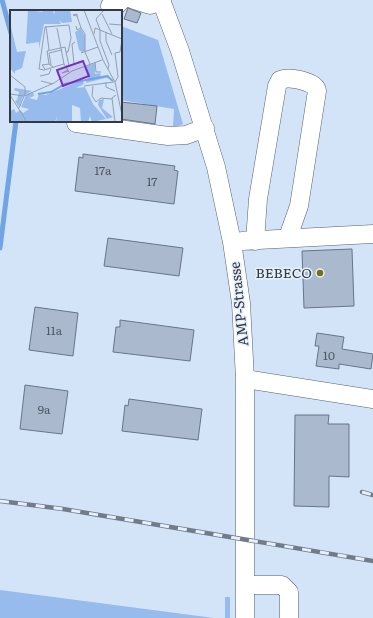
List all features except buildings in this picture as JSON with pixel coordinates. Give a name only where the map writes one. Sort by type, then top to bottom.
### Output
[{"type":"street","points":[[134,0],[150,5],[162,1]]},
{"type":"street","name":"AMP-Strasse","points":[[162,1],[216,167],[232,242],[241,303],[245,379],[245,618]]},
{"type":"street","points":[[255,241],[258,199],[276,86],[280,80],[286,79],[311,83],[316,86],[317,91],[299,206],[288,237]]},
{"type":"street","points":[[76,123],[168,136],[186,135],[204,128]]},
{"type":"street","points":[[232,242],[288,237],[373,234]]},
{"type":"street","points":[[245,379],[373,399]]},
{"type":"street","points":[[245,585],[282,585],[289,592],[289,618]]},
{"type":"shaded area","points":[[122,26],[158,40],[183,124],[173,128],[174,109],[122,100]]},
{"type":"shaded area","points":[[0,590],[214,618],[0,618]]},
{"type":"shaded area","points":[[225,597],[230,597],[230,618],[225,618]]},
{"type":"waterway","points":[[2,0],[10,29]]},
{"type":"waterway","points":[[0,248],[16,122]]},
{"type":"railway","points":[[362,492],[373,495]]},
{"type":"railway","points":[[0,501],[63,509],[373,561]]},
{"type":"place","name":"BEBECO","points":[[320,273]]}]
